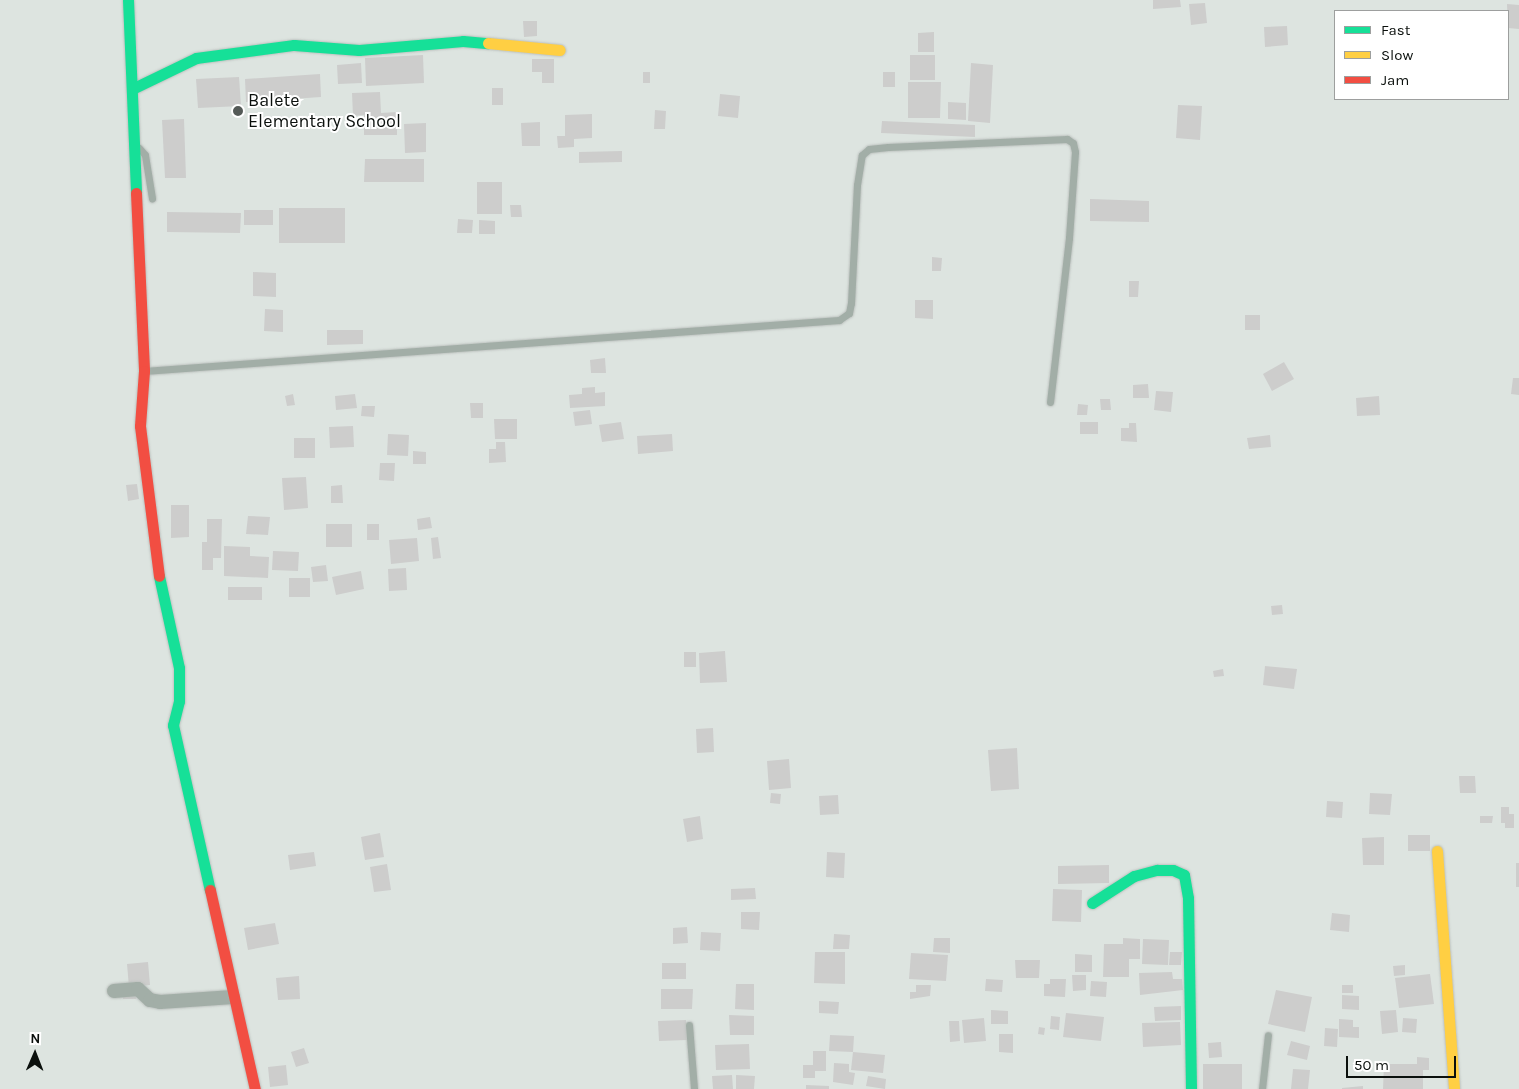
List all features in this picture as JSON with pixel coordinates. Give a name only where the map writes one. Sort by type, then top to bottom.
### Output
[{"type":"street","points":[[128,0],[134,88],[133,150],[144,371],[140,426],[142,456],[161,588],[179,668],[180,701],[173,725],[255,1089]]},
{"type":"street","points":[[134,88],[196,58],[294,45],[359,50],[463,42],[560,50]]},
{"type":"street","points":[[1437,851],[1454,1089]]},
{"type":"street","points":[[1092,903],[1134,876],[1157,870],[1173,870],[1184,875],[1188,898],[1191,1089]]},
{"type":"street","points":[[114,991],[138,989],[150,1000],[160,1002],[233,996]]},
{"type":"lane","points":[[144,371],[839,320],[849,313],[851,303],[857,185],[862,155],[870,149],[888,147],[1067,139],[1073,143],[1075,152],[1069,238],[1050,402]]},
{"type":"lane","points":[[133,150],[142,148],[144,151],[152,198]]},
{"type":"lane","points":[[689,1025],[694,1089]]},
{"type":"lane","points":[[1262,1089],[1268,1035]]},
{"type":"building","points":[[1153,0],[1180,0],[1181,7],[1153,9]]},
{"type":"building","points":[[1205,3],[1207,23],[1191,25],[1189,4]]},
{"type":"building","points":[[1507,4],[1519,5],[1519,29],[1509,28],[1509,10],[1507,10]]},
{"type":"building","points":[[523,21],[537,21],[537,36],[524,37]]},
{"type":"building","points":[[1287,26],[1288,45],[1265,47],[1264,27]]},
{"type":"building","points":[[934,32],[934,52],[918,52],[918,33]]},
{"type":"building","points":[[423,55],[424,83],[366,86],[365,58]]},
{"type":"building","points":[[910,55],[935,55],[935,80],[910,80]]},
{"type":"building","points":[[532,59],[554,59],[554,83],[542,83],[542,72],[532,72]]},
{"type":"building","points":[[361,63],[362,83],[338,84],[337,65]]},
{"type":"building","points":[[971,63],[993,65],[990,123],[968,121]]},
{"type":"building","points":[[643,72],[650,72],[650,83],[643,83]]},
{"type":"building","points":[[883,72],[895,72],[895,87],[883,87]]},
{"type":"building","points":[[320,74],[321,97],[246,102],[245,79]]},
{"type":"building","points":[[239,77],[241,106],[198,108],[196,79]]},
{"type":"building","points":[[908,82],[941,82],[940,118],[908,118]]},
{"type":"building","points":[[492,88],[503,88],[503,105],[492,105]]},
{"type":"building","points":[[380,92],[381,113],[397,112],[397,135],[364,135],[364,115],[353,116],[352,93]]},
{"type":"building","points":[[720,94],[740,96],[738,118],[718,116]]},
{"type":"building","points":[[948,102],[966,103],[966,120],[948,119]]},
{"type":"building","points":[[1178,105],[1202,106],[1200,140],[1176,138]]},
{"type":"building","points":[[655,110],[666,111],[665,129],[654,129]]},
{"type":"building","points":[[592,114],[592,138],[574,139],[574,147],[558,148],[557,136],[565,136],[565,115]]},
{"type":"building","points":[[184,119],[186,178],[165,178],[162,120]]},
{"type":"building","points":[[882,121],[975,125],[975,137],[881,133]]},
{"type":"building","points":[[540,122],[540,146],[522,146],[521,123]]},
{"type":"building","points":[[426,123],[426,152],[405,153],[404,124]]},
{"type":"building","points":[[622,151],[622,162],[579,163],[579,152]]},
{"type":"building","points":[[365,159],[424,159],[424,182],[364,182]]},
{"type":"building","points":[[477,182],[502,182],[502,214],[477,214]]},
{"type":"building","points":[[1090,199],[1149,201],[1149,222],[1090,221]]},
{"type":"building","points":[[510,205],[521,205],[522,217],[511,217]]},
{"type":"building","points":[[279,208],[345,208],[345,243],[279,243]]},
{"type":"building","points":[[244,210],[273,210],[273,225],[244,225]]},
{"type":"building","points":[[167,212],[241,213],[240,233],[167,232]]},
{"type":"building","points":[[458,219],[473,220],[472,233],[457,233]]},
{"type":"building","points":[[479,220],[495,221],[495,234],[479,234]]},
{"type":"building","points":[[932,257],[942,258],[941,271],[932,271]]},
{"type":"building","points":[[253,272],[276,273],[276,297],[253,296]]},
{"type":"building","points":[[1129,281],[1139,281],[1138,297],[1129,297]]},
{"type":"building","points":[[915,300],[933,300],[933,319],[915,318]]},
{"type":"building","points":[[265,309],[283,310],[283,332],[264,331]]},
{"type":"building","points":[[1245,315],[1260,315],[1260,330],[1245,330]]},
{"type":"building","points":[[327,330],[363,330],[363,344],[327,345]]},
{"type":"building","points":[[605,358],[606,373],[591,373],[590,360]]},
{"type":"building","points":[[1284,362],[1294,379],[1272,391],[1263,374]]},
{"type":"building","points":[[1513,378],[1519,378],[1519,395],[1511,394]]},
{"type":"building","points":[[1148,384],[1149,398],[1133,398],[1133,385]]},
{"type":"building","points":[[595,387],[595,393],[605,392],[605,406],[570,408],[569,395],[582,394],[582,388]]},
{"type":"building","points":[[1156,391],[1173,392],[1171,412],[1154,410]]},
{"type":"building","points":[[293,394],[295,405],[287,406],[285,396]]},
{"type":"building","points":[[355,394],[357,408],[336,410],[335,396]]},
{"type":"building","points":[[1379,396],[1380,415],[1357,416],[1356,398]]},
{"type":"building","points":[[1100,399],[1110,399],[1111,410],[1101,410]]},
{"type":"building","points":[[470,403],[483,403],[483,418],[471,418]]},
{"type":"building","points":[[1078,404],[1088,405],[1087,415],[1077,415]]},
{"type":"building","points":[[362,406],[375,406],[374,417],[361,416]]},
{"type":"building","points":[[590,410],[592,424],[575,426],[573,412]]},
{"type":"building","points":[[494,419],[517,419],[517,439],[495,439]]},
{"type":"building","points":[[621,422],[624,439],[602,442],[599,425]]},
{"type":"building","points":[[1080,422],[1098,422],[1098,434],[1080,434]]},
{"type":"building","points":[[1129,423],[1136,423],[1137,442],[1121,441],[1121,428],[1129,428]]},
{"type":"building","points":[[353,426],[354,447],[330,448],[329,427]]},
{"type":"building","points":[[388,434],[409,435],[408,456],[387,455]]},
{"type":"building","points":[[672,434],[673,451],[638,454],[637,436]]},
{"type":"building","points":[[1270,435],[1271,447],[1249,449],[1247,438]]},
{"type":"building","points":[[294,438],[315,438],[315,458],[294,458]]},
{"type":"building","points":[[496,442],[505,442],[506,462],[489,463],[489,449],[496,449]]},
{"type":"building","points":[[413,451],[426,452],[426,464],[413,464]]},
{"type":"building","points":[[380,463],[395,463],[394,481],[379,480]]},
{"type":"building","points":[[306,477],[308,508],[284,510],[282,478]]},
{"type":"building","points":[[137,484],[139,499],[128,501],[126,485]]},
{"type":"building","points":[[342,485],[343,503],[331,503],[331,486]]},
{"type":"building","points":[[171,505],[189,505],[189,537],[171,538]]},
{"type":"building","points":[[248,516],[270,517],[268,535],[246,534]]},
{"type":"building","points":[[430,517],[432,528],[418,530],[417,519]]},
{"type":"building","points":[[207,519],[222,519],[221,558],[213,558],[213,570],[202,570],[202,542],[207,542]]},
{"type":"building","points":[[326,524],[352,524],[352,547],[326,547]]},
{"type":"building","points":[[367,524],[379,524],[379,540],[367,540]]},
{"type":"building","points":[[438,537],[441,558],[433,559],[431,538]]},
{"type":"building","points":[[417,538],[419,561],[391,564],[389,540]]},
{"type":"building","points":[[224,546],[250,547],[250,556],[269,557],[268,578],[224,576]]},
{"type":"building","points":[[273,551],[299,552],[298,571],[272,570]]},
{"type":"building","points":[[326,565],[328,581],[313,582],[311,567]]},
{"type":"building","points":[[406,568],[407,590],[389,591],[388,569]]},
{"type":"building","points":[[361,571],[364,589],[336,595],[332,577]]},
{"type":"building","points":[[289,578],[310,578],[310,597],[289,597]]},
{"type":"building","points":[[228,587],[262,587],[262,600],[228,600]]},
{"type":"building","points":[[1282,605],[1283,614],[1272,615],[1271,606]]},
{"type":"building","points":[[725,651],[727,682],[700,683],[699,653]]},
{"type":"building","points":[[684,652],[696,652],[696,667],[684,667]]},
{"type":"building","points":[[1265,666],[1297,669],[1294,689],[1263,685]]},
{"type":"building","points":[[1223,669],[1224,676],[1214,677],[1213,671]]},
{"type":"building","points":[[713,728],[714,752],[697,753],[696,729]]},
{"type":"building","points":[[1017,748],[1019,789],[991,791],[988,750]]},
{"type":"building","points":[[789,759],[791,788],[769,790],[767,761]]},
{"type":"building","points":[[1459,776],[1475,776],[1476,793],[1460,793]]},
{"type":"building","points":[[771,793],[781,794],[780,804],[770,803]]},
{"type":"building","points":[[1370,793],[1392,794],[1390,815],[1369,814]]},
{"type":"building","points":[[838,795],[839,814],[820,815],[819,796]]},
{"type":"building","points":[[1327,801],[1343,802],[1342,818],[1326,817]]},
{"type":"building","points":[[1501,807],[1509,807],[1509,814],[1514,814],[1514,828],[1505,828],[1505,823],[1501,823]]},
{"type":"building","points":[[700,816],[703,839],[687,842],[683,819]]},
{"type":"building","points":[[1480,816],[1493,816],[1492,823],[1480,823]]},
{"type":"building","points":[[380,833],[384,857],[365,860],[361,837]]},
{"type":"building","points":[[1408,835],[1430,835],[1430,851],[1408,851]]},
{"type":"building","points":[[1384,837],[1384,865],[1363,865],[1362,838]]},
{"type":"building","points":[[314,852],[316,866],[290,870],[288,855]]},
{"type":"building","points":[[827,852],[845,853],[844,878],[826,877]]},
{"type":"building","points":[[1516,863],[1519,863],[1519,887],[1516,887]]},
{"type":"building","points":[[387,864],[391,890],[374,892],[370,867]]},
{"type":"building","points":[[1109,865],[1109,883],[1058,884],[1058,866]]},
{"type":"building","points":[[755,888],[756,899],[731,900],[731,889]]},
{"type":"building","points":[[1053,889],[1082,890],[1081,922],[1052,921]]},
{"type":"building","points":[[741,912],[760,912],[759,930],[741,929]]},
{"type":"building","points":[[1332,913],[1350,915],[1349,932],[1330,930]]},
{"type":"building","points":[[275,923],[279,944],[248,950],[244,928]]},
{"type":"building","points":[[687,927],[688,943],[673,944],[673,928]]},
{"type":"building","points":[[701,932],[721,933],[720,951],[700,950]]},
{"type":"building","points":[[834,934],[850,935],[849,949],[833,949]]},
{"type":"building","points":[[934,938],[950,938],[950,953],[933,952]]},
{"type":"building","points":[[1123,938],[1140,939],[1140,959],[1129,959],[1129,977],[1103,977],[1104,944],[1123,944]]},
{"type":"building","points":[[1143,939],[1169,940],[1168,965],[1142,964]]},
{"type":"building","points":[[815,952],[845,952],[845,984],[814,983]]},
{"type":"building","points":[[1170,952],[1182,952],[1181,965],[1169,965]]},
{"type":"building","points":[[911,953],[948,955],[946,981],[909,979]]},
{"type":"building","points":[[1075,954],[1092,955],[1092,972],[1075,972]]},
{"type":"building","points":[[1015,960],[1040,960],[1039,978],[1016,978]]},
{"type":"building","points":[[148,962],[150,985],[129,987],[127,964]]},
{"type":"building","points":[[662,963],[686,963],[686,979],[662,979]]},
{"type":"building","points":[[1405,965],[1405,975],[1394,976],[1393,966]]},
{"type":"building","points":[[1172,972],[1173,979],[1182,979],[1183,990],[1140,995],[1139,973]]},
{"type":"building","points":[[1430,974],[1434,1004],[1399,1008],[1395,978]]},
{"type":"building","points":[[1072,975],[1086,975],[1086,990],[1073,991]]},
{"type":"building","points":[[299,976],[300,999],[278,1000],[276,978]]},
{"type":"building","points":[[986,979],[1003,980],[1002,992],[985,991]]},
{"type":"building","points":[[1050,979],[1066,979],[1065,997],[1044,996],[1044,984],[1050,984]]},
{"type":"building","points":[[1091,981],[1107,982],[1106,997],[1090,996]]},
{"type":"building","points":[[736,984],[754,984],[754,1010],[735,1009]]},
{"type":"building","points":[[916,985],[931,985],[930,996],[910,999],[910,992],[916,992]]},
{"type":"building","points":[[1342,985],[1353,985],[1353,993],[1342,993]]},
{"type":"building","points":[[661,989],[693,989],[692,1009],[661,1009]]},
{"type":"building","points":[[1276,990],[1312,997],[1305,1032],[1268,1024]]},
{"type":"building","points":[[123,991],[137,992],[136,999],[123,999]]},
{"type":"building","points":[[1342,995],[1359,996],[1359,1010],[1342,1009]]},
{"type":"building","points":[[819,1001],[839,1002],[838,1014],[819,1013]]},
{"type":"building","points":[[1181,1006],[1181,1020],[1155,1021],[1154,1007]]},
{"type":"building","points":[[991,1010],[1008,1011],[1008,1024],[991,1024]]},
{"type":"building","points":[[1396,1010],[1398,1032],[1382,1034],[1380,1011]]},
{"type":"building","points":[[1066,1013],[1104,1017],[1101,1041],[1063,1037]]},
{"type":"building","points":[[729,1015],[754,1016],[754,1035],[730,1035]]},
{"type":"building","points":[[1051,1016],[1060,1017],[1059,1030],[1050,1029]]},
{"type":"building","points":[[984,1018],[986,1041],[964,1043],[962,1020]]},
{"type":"building","points":[[1403,1018],[1417,1019],[1416,1033],[1402,1032]]},
{"type":"building","points":[[1339,1019],[1353,1020],[1353,1027],[1359,1027],[1359,1038],[1339,1037]]},
{"type":"building","points":[[686,1020],[687,1040],[659,1041],[658,1021]]},
{"type":"building","points":[[949,1021],[959,1021],[960,1041],[950,1042]]},
{"type":"building","points":[[1180,1022],[1181,1045],[1143,1047],[1142,1023]]},
{"type":"building","points":[[1039,1027],[1045,1028],[1044,1035],[1038,1034]]},
{"type":"building","points":[[1325,1028],[1338,1029],[1337,1047],[1324,1046]]},
{"type":"building","points":[[999,1034],[1013,1034],[1013,1053],[999,1052]]},
{"type":"building","points":[[830,1035],[854,1036],[853,1052],[829,1051]]},
{"type":"building","points":[[1291,1041],[1310,1046],[1307,1060],[1287,1055]]},
{"type":"building","points":[[1221,1042],[1222,1057],[1209,1058],[1208,1043]]},
{"type":"building","points":[[749,1044],[750,1069],[716,1070],[715,1045]]},
{"type":"building","points":[[304,1048],[309,1063],[296,1067],[291,1052]]},
{"type":"building","points":[[813,1051],[826,1051],[826,1071],[815,1071],[815,1078],[803,1078],[803,1065],[813,1065]]},
{"type":"building","points":[[853,1052],[885,1055],[883,1073],[851,1070]]},
{"type":"building","points":[[1417,1057],[1429,1058],[1429,1070],[1423,1070],[1423,1089],[1383,1089],[1384,1064],[1417,1064]]},
{"type":"building","points":[[834,1063],[849,1064],[849,1072],[855,1073],[853,1085],[833,1082]]},
{"type":"building","points":[[1203,1064],[1242,1064],[1242,1089],[1203,1089]]},
{"type":"building","points":[[286,1065],[288,1085],[270,1087],[268,1067]]},
{"type":"building","points":[[1293,1069],[1310,1070],[1308,1089],[1291,1089]]},
{"type":"building","points":[[732,1075],[733,1089],[713,1089],[712,1076]]},
{"type":"building","points":[[736,1075],[755,1076],[754,1089],[736,1089]]},
{"type":"building","points":[[868,1076],[886,1079],[885,1089],[866,1086]]},
{"type":"building","points":[[806,1085],[829,1086],[829,1089],[806,1089]]},
{"type":"building","points":[[1363,1086],[1363,1089],[1342,1089],[1342,1088]]},
{"type":"traffic: fast","points":[[128,0],[136,193]]},
{"type":"traffic: fast","points":[[134,88],[196,58],[294,45],[359,50],[463,41],[488,43]]},
{"type":"traffic: fast","points":[[159,576],[179,668],[179,701],[173,725],[210,890]]},
{"type":"traffic: fast","points":[[1092,903],[1134,876],[1157,870],[1173,870],[1184,875],[1188,898],[1191,1089]]},
{"type":"traffic: slow","points":[[488,43],[560,50]]},
{"type":"traffic: slow","points":[[1437,851],[1454,1089]]},
{"type":"traffic: jam","points":[[136,193],[144,371],[140,426],[159,576]]},
{"type":"traffic: jam","points":[[210,890],[255,1089]]},
{"type":"place","name":"Balete Elementary School","points":[[238,111]]}]
